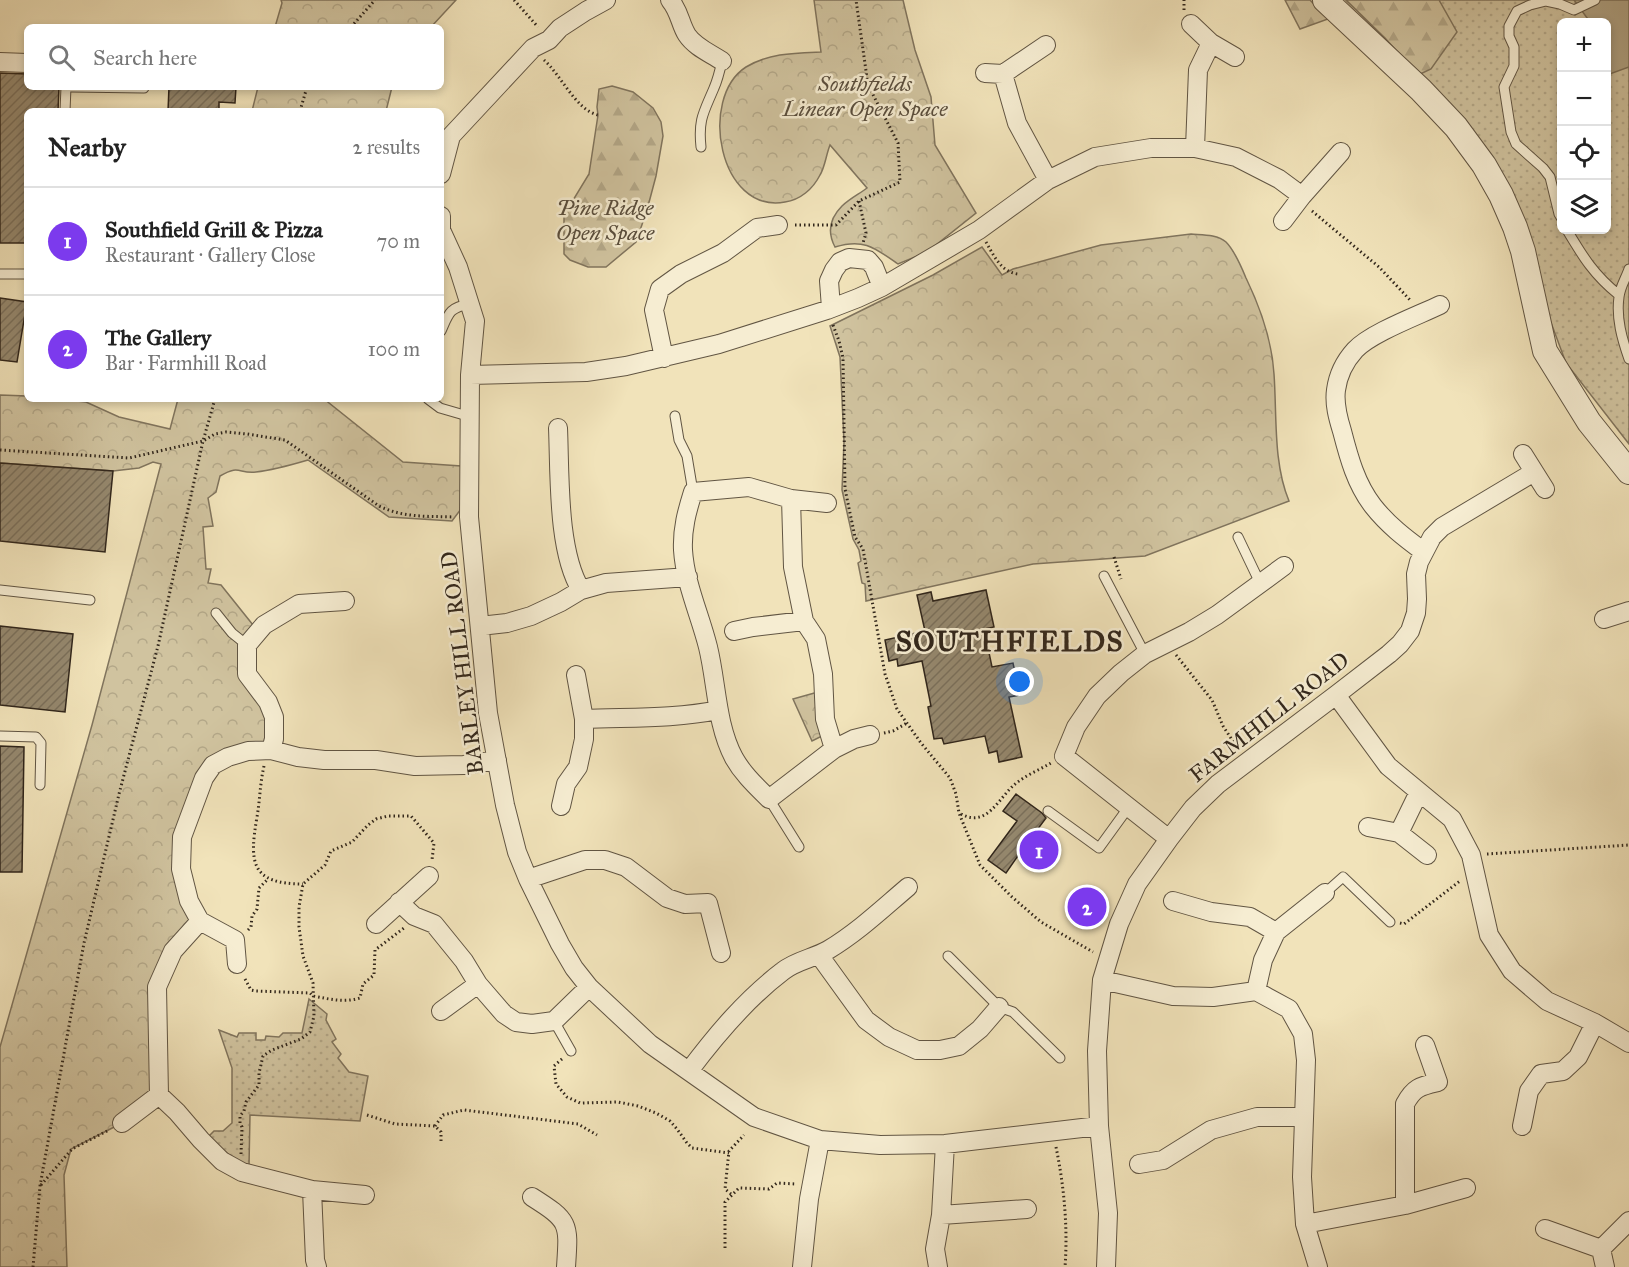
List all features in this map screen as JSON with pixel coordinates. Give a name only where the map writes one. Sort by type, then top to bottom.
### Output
[{"type":"street","points":[[444,164],[452,136],[541,44],[560,28],[606,0]]},
{"type":"street","points":[[670,0],[681,17],[686,33],[694,43],[722,61]]},
{"type":"street","points":[[1325,0],[1421,90],[1456,127],[1484,165],[1501,195],[1523,250],[1545,351],[1589,422],[1629,472]]},
{"type":"street","points":[[1191,24],[1211,43],[1235,57]]},
{"type":"street","points":[[1195,148],[1198,70],[1211,43]]},
{"type":"street","points":[[1046,45],[994,74],[1048,180]]},
{"type":"street","points":[[0,62],[24,63]]},
{"type":"street","points":[[470,375],[586,372],[626,366],[719,344],[829,309],[882,287],[979,230],[1048,180],[1095,157],[1151,148],[1195,148],[1236,157],[1279,178],[1302,196]]},
{"type":"street","points":[[1283,221],[1341,152]]},
{"type":"street","points":[[664,358],[654,309],[660,289],[681,274],[723,253],[757,228],[778,225]]},
{"type":"street","name":"BARLEY HILL ROAD","points":[[444,237],[458,267],[474,321],[470,375],[469,517],[488,713],[505,805],[517,852],[528,879],[574,968],[589,987],[650,1044],[754,1117],[820,1140],[880,1144],[945,1144],[1099,1126]]},
{"type":"street","points":[[829,309],[829,281],[840,262],[849,258],[867,260],[874,267],[882,287]]},
{"type":"street","points":[[1424,552],[1390,526],[1360,486],[1351,465],[1336,410],[1335,392],[1347,360],[1357,348],[1371,338],[1440,305]]},
{"type":"street","points":[[558,428],[564,536],[568,559],[581,590]]},
{"type":"street","points":[[1523,454],[1545,489]]},
{"type":"street","name":"FARMHILL ROAD","points":[[1106,1267],[1108,1213],[1099,1126],[1096,1051],[1102,980],[1119,924],[1137,884],[1192,808],[1218,784],[1400,644],[1410,631],[1416,613],[1416,574],[1432,537],[1442,527],[1534,472]]},
{"type":"street","points":[[827,503],[791,499],[749,487],[693,492],[684,523],[683,551],[708,646],[715,679],[718,710],[727,744],[744,774],[769,799],[834,749],[854,739],[870,735]]},
{"type":"street","points":[[791,499],[793,567],[804,621],[816,639],[823,674],[825,719],[834,749]]},
{"type":"street","points":[[1169,839],[1064,756],[1076,727],[1097,696],[1121,673],[1151,651],[1190,632],[1217,615],[1284,566]]},
{"type":"street","points":[[480,626],[507,623],[531,616],[581,590],[606,583],[688,577]]},
{"type":"street","points":[[269,750],[274,739],[274,717],[268,702],[247,674],[247,645],[264,625],[299,604],[345,601]]},
{"type":"street","points":[[1604,619],[1629,611]]},
{"type":"street","points":[[734,631],[804,621]]},
{"type":"street","points":[[561,806],[566,784],[578,767],[584,739],[584,719],[576,675]]},
{"type":"street","points":[[1336,695],[1388,766],[1452,819],[1471,855],[1489,935],[1512,971],[1547,1001],[1595,1023],[1629,1043]]},
{"type":"street","points":[[584,719],[704,713],[718,710]]},
{"type":"street","points":[[237,964],[235,940],[200,921],[189,901],[181,868],[182,837],[204,778],[213,765],[228,757],[248,751],[269,750],[324,760],[376,760],[415,766],[464,765],[497,760]]},
{"type":"street","points":[[1399,833],[1419,792]]},
{"type":"street","points":[[1368,827],[1399,833],[1427,855]]},
{"type":"street","points":[[528,879],[585,860],[605,860],[626,867],[667,898],[685,904],[708,903],[721,953]]},
{"type":"street","points":[[376,924],[429,876]]},
{"type":"street","points":[[689,1071],[717,1035],[759,991],[785,969],[819,955],[854,934],[908,887]]},
{"type":"street","points":[[1256,992],[1263,960],[1276,932],[1325,893]]},
{"type":"street","points":[[1173,901],[1211,912],[1250,917],[1276,932]]},
{"type":"street","points":[[399,902],[417,917],[434,924],[464,961],[478,984],[504,1014],[516,1022],[532,1024],[554,1021],[589,987]]},
{"type":"street","points":[[200,921],[173,951],[157,987],[159,1095],[222,1161],[241,1171],[312,1190],[365,1195]]},
{"type":"street","points":[[819,955],[866,1020],[890,1037],[917,1050],[940,1050],[959,1046],[980,1029],[999,1007]]},
{"type":"street","points":[[1102,980],[1173,996],[1213,997],[1256,992],[1289,1009],[1303,1034],[1306,1060],[1302,1177],[1305,1224],[1318,1267]]},
{"type":"street","points":[[441,1011],[478,984]]},
{"type":"street","points":[[1522,1126],[1528,1091],[1541,1074],[1563,1071],[1578,1057],[1595,1023]]},
{"type":"street","points":[[1405,1205],[1405,1104],[1411,1093],[1419,1086],[1438,1082],[1425,1045]]},
{"type":"street","points":[[122,1123],[159,1095]]},
{"type":"street","points":[[1139,1164],[1163,1160],[1211,1130],[1257,1117],[1304,1117]]},
{"type":"street","points":[[802,1267],[820,1140]]},
{"type":"street","points":[[938,1267],[935,1249],[941,1215],[945,1144]]},
{"type":"street","points":[[1305,1224],[1405,1205],[1466,1188]]},
{"type":"street","points":[[312,1190],[317,1267]]},
{"type":"street","points":[[532,1197],[563,1220],[567,1229],[568,1242],[566,1267]]},
{"type":"street","points":[[941,1215],[1027,1209]]},
{"type":"street","points":[[1601,1249],[1629,1221]]},
{"type":"street","points":[[1545,1229],[1601,1249]]},
{"type":"street","points":[[1601,1249],[1605,1267]]},
{"type":"lane","points":[[1557,206],[1550,177],[1516,144],[1511,132],[1504,87],[1514,66],[1514,47],[1509,36],[1509,26],[1517,11],[1530,5],[1546,2],[1560,4],[1574,10],[1595,0]]},
{"type":"lane","points":[[701,147],[700,124],[705,106],[715,87],[722,61]]},
{"type":"lane","points":[[65,108],[66,90]]},
{"type":"lane","points":[[1569,234],[1590,267],[1619,295]]},
{"type":"lane","points":[[1629,269],[1619,295],[1619,317],[1629,359]]},
{"type":"lane","points":[[0,274],[24,274]]},
{"type":"lane","points":[[444,324],[453,308],[469,304]]},
{"type":"lane","points":[[432,402],[440,408],[471,417]]},
{"type":"lane","points":[[675,416],[679,440],[687,456],[693,492]]},
{"type":"lane","points":[[1238,537],[1260,583]]},
{"type":"lane","points":[[1104,576],[1151,651]]},
{"type":"lane","points":[[0,590],[90,600]]},
{"type":"lane","points":[[216,613],[232,633],[247,645]]},
{"type":"lane","points":[[0,736],[36,737],[41,742],[40,785]]},
{"type":"lane","points":[[769,799],[799,847]]},
{"type":"lane","points":[[1048,811],[1099,848],[1128,808]]},
{"type":"lane","points":[[1325,893],[1343,877],[1390,922]]},
{"type":"lane","points":[[948,956],[999,1007],[1013,1012],[1060,1058]]},
{"type":"lane","points":[[554,1021],[571,1051]]},
{"type":"path","points":[[354,24],[375,0]]},
{"type":"path","points":[[514,0],[568,91],[591,113],[598,115]]},
{"type":"path","points":[[778,225],[836,225],[859,201],[900,182],[898,143],[868,85],[856,0]]},
{"type":"path","points":[[301,108],[306,90]]},
{"type":"path","points":[[1302,196],[1310,209],[1397,284],[1422,314]]},
{"type":"path","points":[[859,201],[866,233],[859,259]]},
{"type":"path","points":[[979,230],[999,264],[1009,273],[1018,274]]},
{"type":"path","points":[[829,309],[843,358],[845,489],[855,537],[863,549],[885,674],[897,709],[950,778],[956,794],[959,813],[980,865],[1041,922],[1085,949],[1109,959]]},
{"type":"path","points":[[33,1267],[40,1186],[84,943],[119,794],[158,646],[202,441],[214,402]]},
{"type":"path","points":[[0,450],[129,458],[202,441],[215,434],[226,432],[285,440],[372,501],[393,513],[469,517]]},
{"type":"path","points":[[1114,557],[1123,586]]},
{"type":"path","points":[[1151,651],[1175,654],[1212,700],[1223,726],[1246,762]]},
{"type":"path","points":[[870,735],[893,731],[907,723]]},
{"type":"path","points":[[269,750],[260,783],[255,863],[268,879],[274,882],[303,885]]},
{"type":"path","points":[[959,813],[968,818],[990,813],[1014,784],[1064,756]]},
{"type":"path","points":[[241,1171],[240,1116],[246,1102],[259,1085],[263,1056],[272,1050],[301,1039],[310,1032],[314,1016],[313,983],[299,937],[299,907],[303,885],[325,865],[332,852],[352,842],[376,819],[388,816],[411,816],[434,843],[429,876]]},
{"type":"path","points":[[1471,855],[1629,845]]},
{"type":"path","points":[[1390,922],[1404,924],[1459,881],[1475,874]]},
{"type":"path","points":[[235,940],[251,927],[252,916],[257,909],[259,888],[268,879]]},
{"type":"path","points":[[237,964],[251,990],[310,993],[314,996],[342,1001],[360,998],[363,984],[374,975],[375,950],[417,917]]},
{"type":"path","points":[[571,1051],[554,1066],[556,1084],[567,1097],[580,1103],[618,1102],[638,1106],[670,1122],[692,1148],[729,1153]]},
{"type":"path","points":[[435,1126],[443,1115],[464,1110],[578,1124],[597,1135]]},
{"type":"path","points":[[367,1115],[395,1124],[435,1126],[441,1132],[441,1142]]},
{"type":"path","points":[[40,1186],[72,1149],[122,1123]]},
{"type":"path","points":[[1053,1131],[1063,1183],[1065,1267]]},
{"type":"path","points":[[731,1194],[725,1189],[729,1151],[744,1135]]},
{"type":"path","points":[[725,1248],[725,1202],[739,1188],[769,1189],[777,1183],[812,1184]]},
{"type":"green space","points":[[281,0],[456,0],[434,24],[276,24]]},
{"type":"green space","name":"Southfields Linear Open Space","points":[[814,0],[903,0],[915,50],[931,97],[935,145],[976,213],[927,252],[898,264],[883,253],[862,244],[845,244],[835,247],[831,236],[832,220],[845,203],[867,188],[830,145],[822,172],[814,185],[801,196],[785,202],[762,201],[744,190],[731,173],[723,151],[720,127],[723,103],[731,82],[746,67],[773,56],[821,52]]},
{"type":"green space","points":[[1285,0],[1310,0],[1328,19],[1300,29]]},
{"type":"green space","points":[[1346,0],[1629,0],[1629,444],[1566,363],[1488,153],[1385,38]]},
{"type":"green space","points":[[1346,0],[1439,0],[1457,32],[1431,69],[1418,75],[1385,38]]},
{"type":"green space","name":"Pine Ridge Open Space","points":[[612,86],[633,92],[653,108],[661,122],[663,136],[656,176],[636,242],[606,267],[588,267],[570,260],[564,254],[564,215],[589,174],[598,115],[599,89]]},
{"type":"green space","points":[[257,90],[391,90],[387,108],[253,108]]},
{"type":"green space","points":[[1191,234],[1209,235],[1226,242],[1240,264],[1260,312],[1273,362],[1278,455],[1289,501],[1145,556],[1033,564],[866,601],[865,584],[862,583],[858,563],[861,561],[859,550],[853,539],[842,490],[844,442],[840,357],[830,326],[933,275],[982,247],[1002,275],[1013,269],[1101,245]]},
{"type":"green space","points":[[0,395],[24,396],[24,402],[86,402],[119,417],[170,429],[177,402],[328,402],[403,462],[461,466],[461,509],[452,521],[389,517],[308,460],[263,471],[227,472],[220,476],[216,492],[208,498],[213,526],[203,527],[206,569],[211,569],[208,583],[221,585],[253,625],[247,645],[274,739],[213,765],[182,837],[200,921],[157,987],[159,1095],[122,1123],[71,1149],[64,1175],[67,1267],[0,1267],[0,1047],[92,725],[161,464],[153,462],[139,468],[113,471],[0,463]]},
{"type":"green space","points":[[818,692],[824,735],[812,741],[793,699]]},
{"type":"green space","points":[[309,999],[327,1014],[326,1020],[336,1039],[332,1042],[341,1054],[338,1058],[349,1072],[368,1076],[360,1121],[250,1115],[249,1166],[228,1154],[209,1136],[214,1131],[223,1131],[232,1123],[232,1068],[219,1030],[237,1037],[239,1033],[256,1033],[256,1040],[265,1040],[266,1036],[279,1037],[283,1033],[302,1033]]},
{"type":"shaded area","points":[[1574,0],[1629,0],[1629,67],[1611,74],[1611,18],[1587,18]]},
{"type":"building","points":[[0,73],[24,74],[24,90],[59,90],[58,108],[24,108],[24,243],[0,243]]},
{"type":"building","points":[[169,90],[236,90],[235,103],[219,102],[219,108],[168,108]]},
{"type":"building","points":[[0,298],[24,302],[24,320],[17,362],[0,360]]},
{"type":"building","points":[[0,463],[113,471],[105,552],[0,541]]},
{"type":"building","points":[[986,590],[994,627],[984,629],[992,667],[1013,663],[1020,695],[1009,697],[1022,757],[999,762],[997,751],[989,753],[985,736],[944,744],[942,738],[934,739],[928,707],[931,706],[922,661],[898,666],[897,659],[889,661],[885,640],[925,631],[917,595],[931,592],[933,601]]},
{"type":"building","points":[[0,626],[73,634],[65,712],[0,705]]},
{"type":"building","points":[[0,746],[24,747],[22,872],[0,872]]},
{"type":"building","points":[[1016,794],[1046,818],[1034,834],[1055,850],[1044,866],[1022,850],[1006,873],[988,860],[1017,821],[1003,811]]},
{"type":"place","name":"Southfield Grill & Pizza","points":[[1039,850]]},
{"type":"place","name":"The Gallery","points":[[1087,907]]},
{"type":"district","name":"SOUTHFIELDS","points":[[1010,641]]}]
